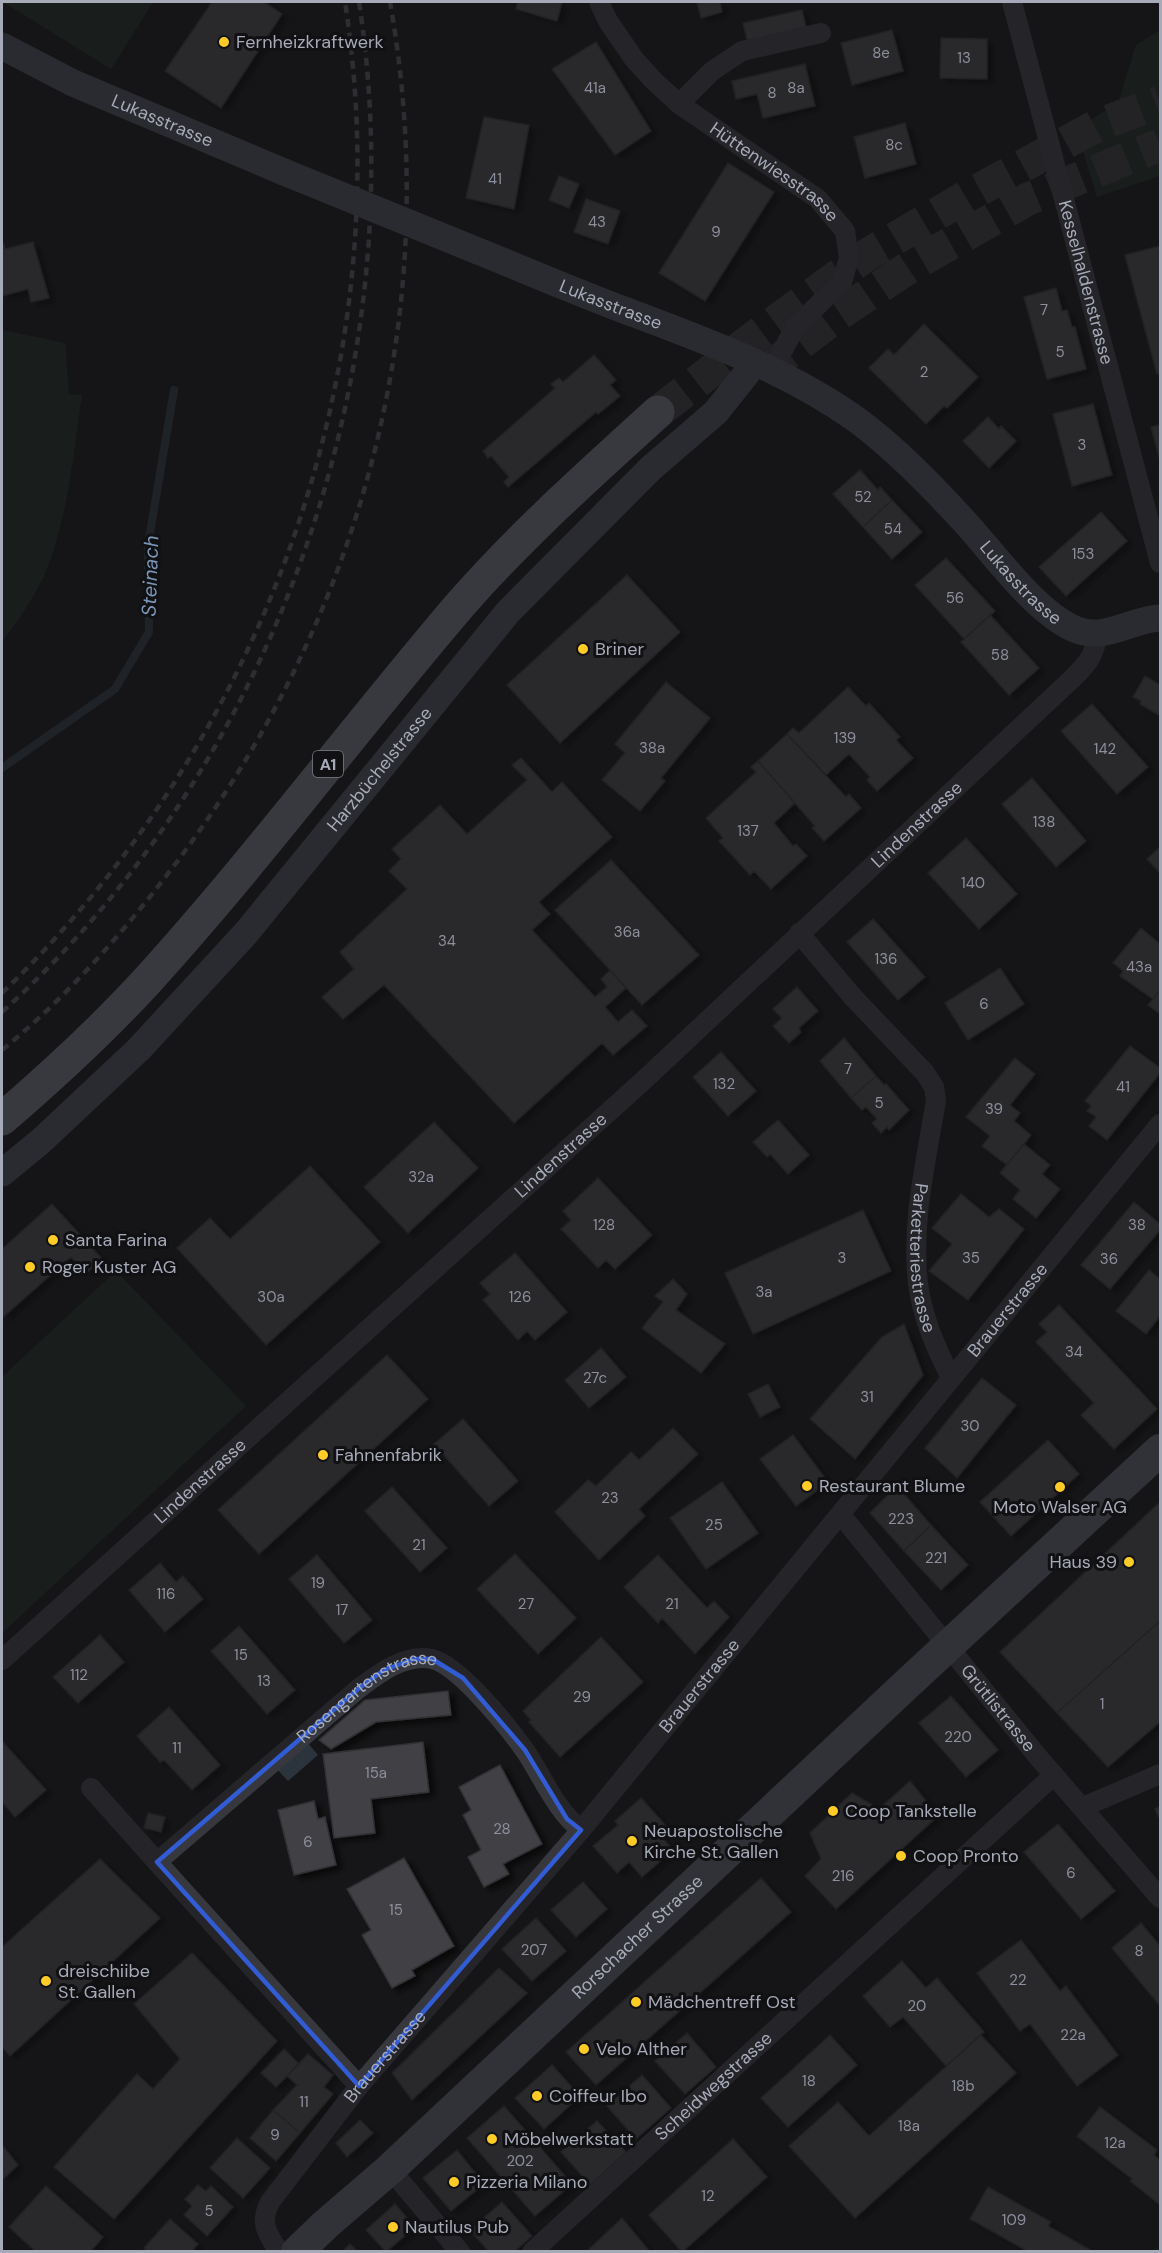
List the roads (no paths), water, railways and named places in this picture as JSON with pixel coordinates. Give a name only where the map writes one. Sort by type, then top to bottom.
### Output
[{"type":"highway","name":"A1","points":[[2,1119],[49,1079],[145,983],[447,621],[506,556],[551,510],[658,412]]},
{"type":"main road","name":"Lukasstrasse","points":[[2,46],[73,83],[284,172],[762,366],[857,420],[896,451],[963,519],[1046,611],[1077,630],[1098,633]]},
{"type":"main road","name":"Harzbüchelstrasse","points":[[2,1173],[41,1141],[139,1049],[246,933],[508,612],[650,469],[716,412],[747,373],[762,366]]},
{"type":"main road","points":[[1098,633],[1160,616]]},
{"type":"main road","name":"Rorschacher Strasse","points":[[297,2252],[390,2169],[1161,1450]]},
{"type":"street","name":"Hüttenwiesstrasse","points":[[599,2],[608,21],[634,59],[679,104],[818,200],[845,231],[849,258],[842,282],[795,327],[762,366]]},
{"type":"street","name":"Kesselhaldenstrasse","points":[[1012,2],[1161,563]]},
{"type":"street","points":[[679,104],[712,71],[742,51],[821,33]]},
{"type":"street","name":"Lindenstrasse","points":[[2,1660],[636,1088],[1084,667],[1096,649],[1098,633]]},
{"type":"street","name":"Parketteriestrasse","points":[[799,933],[852,996],[925,1073],[934,1087],[936,1101],[917,1221],[918,1283],[934,1343],[951,1378]]},
{"type":"street","name":"Brauerstrasse","points":[[279,2252],[268,2235],[264,2215],[270,2202],[359,2086],[580,1830],[1161,1124]]},
{"type":"street","name":"Grütlistrasse","points":[[841,1515],[948,1648],[1161,1899]]},
{"type":"street","name":"Rosengartenstrasse","points":[[157,1862],[358,1689],[384,1670],[414,1659],[432,1659],[463,1678],[525,1750],[567,1820],[580,1830]]},
{"type":"street","points":[[1083,1808],[1161,1774]]},
{"type":"street","name":"Scheidwegstrasse","points":[[532,2252],[1054,1775]]},
{"type":"street","points":[[90,1788],[359,2086]]},
{"type":"street","points":[[390,2169],[460,2252]]},
{"type":"waterway","name":"Steinach","points":[[2,768],[115,689],[149,632],[148,545],[174,390]]},
{"type":"tunnel","points":[[658,412],[757,335],[865,256],[969,195],[1098,125],[1160,102]]},
{"type":"tunnel","points":[[762,373],[839,314],[911,266],[1028,199],[1160,145]]},
{"type":"railway","points":[[2,993],[95,893],[174,782],[241,664],[293,539],[330,408],[352,274],[357,138],[345,2]]},
{"type":"railway","points":[[2,1012],[99,912],[182,801],[251,680],[305,551],[343,417],[366,279],[371,140],[359,2]]},
{"type":"railway","points":[[2,1050],[87,970],[163,880],[231,783],[289,681],[336,575],[371,465],[394,352],[406,237],[404,120],[390,2]]},
{"type":"place","name":"Fernheizkraftwerk","points":[[224,42]]},
{"type":"place","name":"Briner","points":[[583,649]]},
{"type":"place","name":"Santa Farina","points":[[53,1240]]},
{"type":"place","name":"Roger Kuster AG","points":[[30,1267]]},
{"type":"place","name":"Fahnenfabrik","points":[[323,1455]]},
{"type":"place","name":"Restaurant Blume","points":[[807,1486]]},
{"type":"place","name":"Moto Walser AG","points":[[1060,1487]]},
{"type":"place","name":"Haus 39","points":[[1129,1562]]},
{"type":"place","name":"Coop Tankstelle","points":[[833,1811]]},
{"type":"place","name":"Neuapostolische Kirche St. Gallen","points":[[632,1841]]},
{"type":"place","name":"Coop Pronto","points":[[901,1856]]},
{"type":"place","name":"dreischiibe St. Gallen","points":[[46,1981]]},
{"type":"place","name":"Mädchentreff Ost","points":[[636,2002]]},
{"type":"place","name":"Velo Alther","points":[[584,2049]]},
{"type":"place","name":"Coiffeur Ibo","points":[[537,2096]]},
{"type":"place","name":"Möbelwerkstatt","points":[[492,2139]]},
{"type":"place","name":"Pizzeria Milano","points":[[454,2182]]},
{"type":"place","name":"Nautilus Pub","points":[[393,2227]]}]
